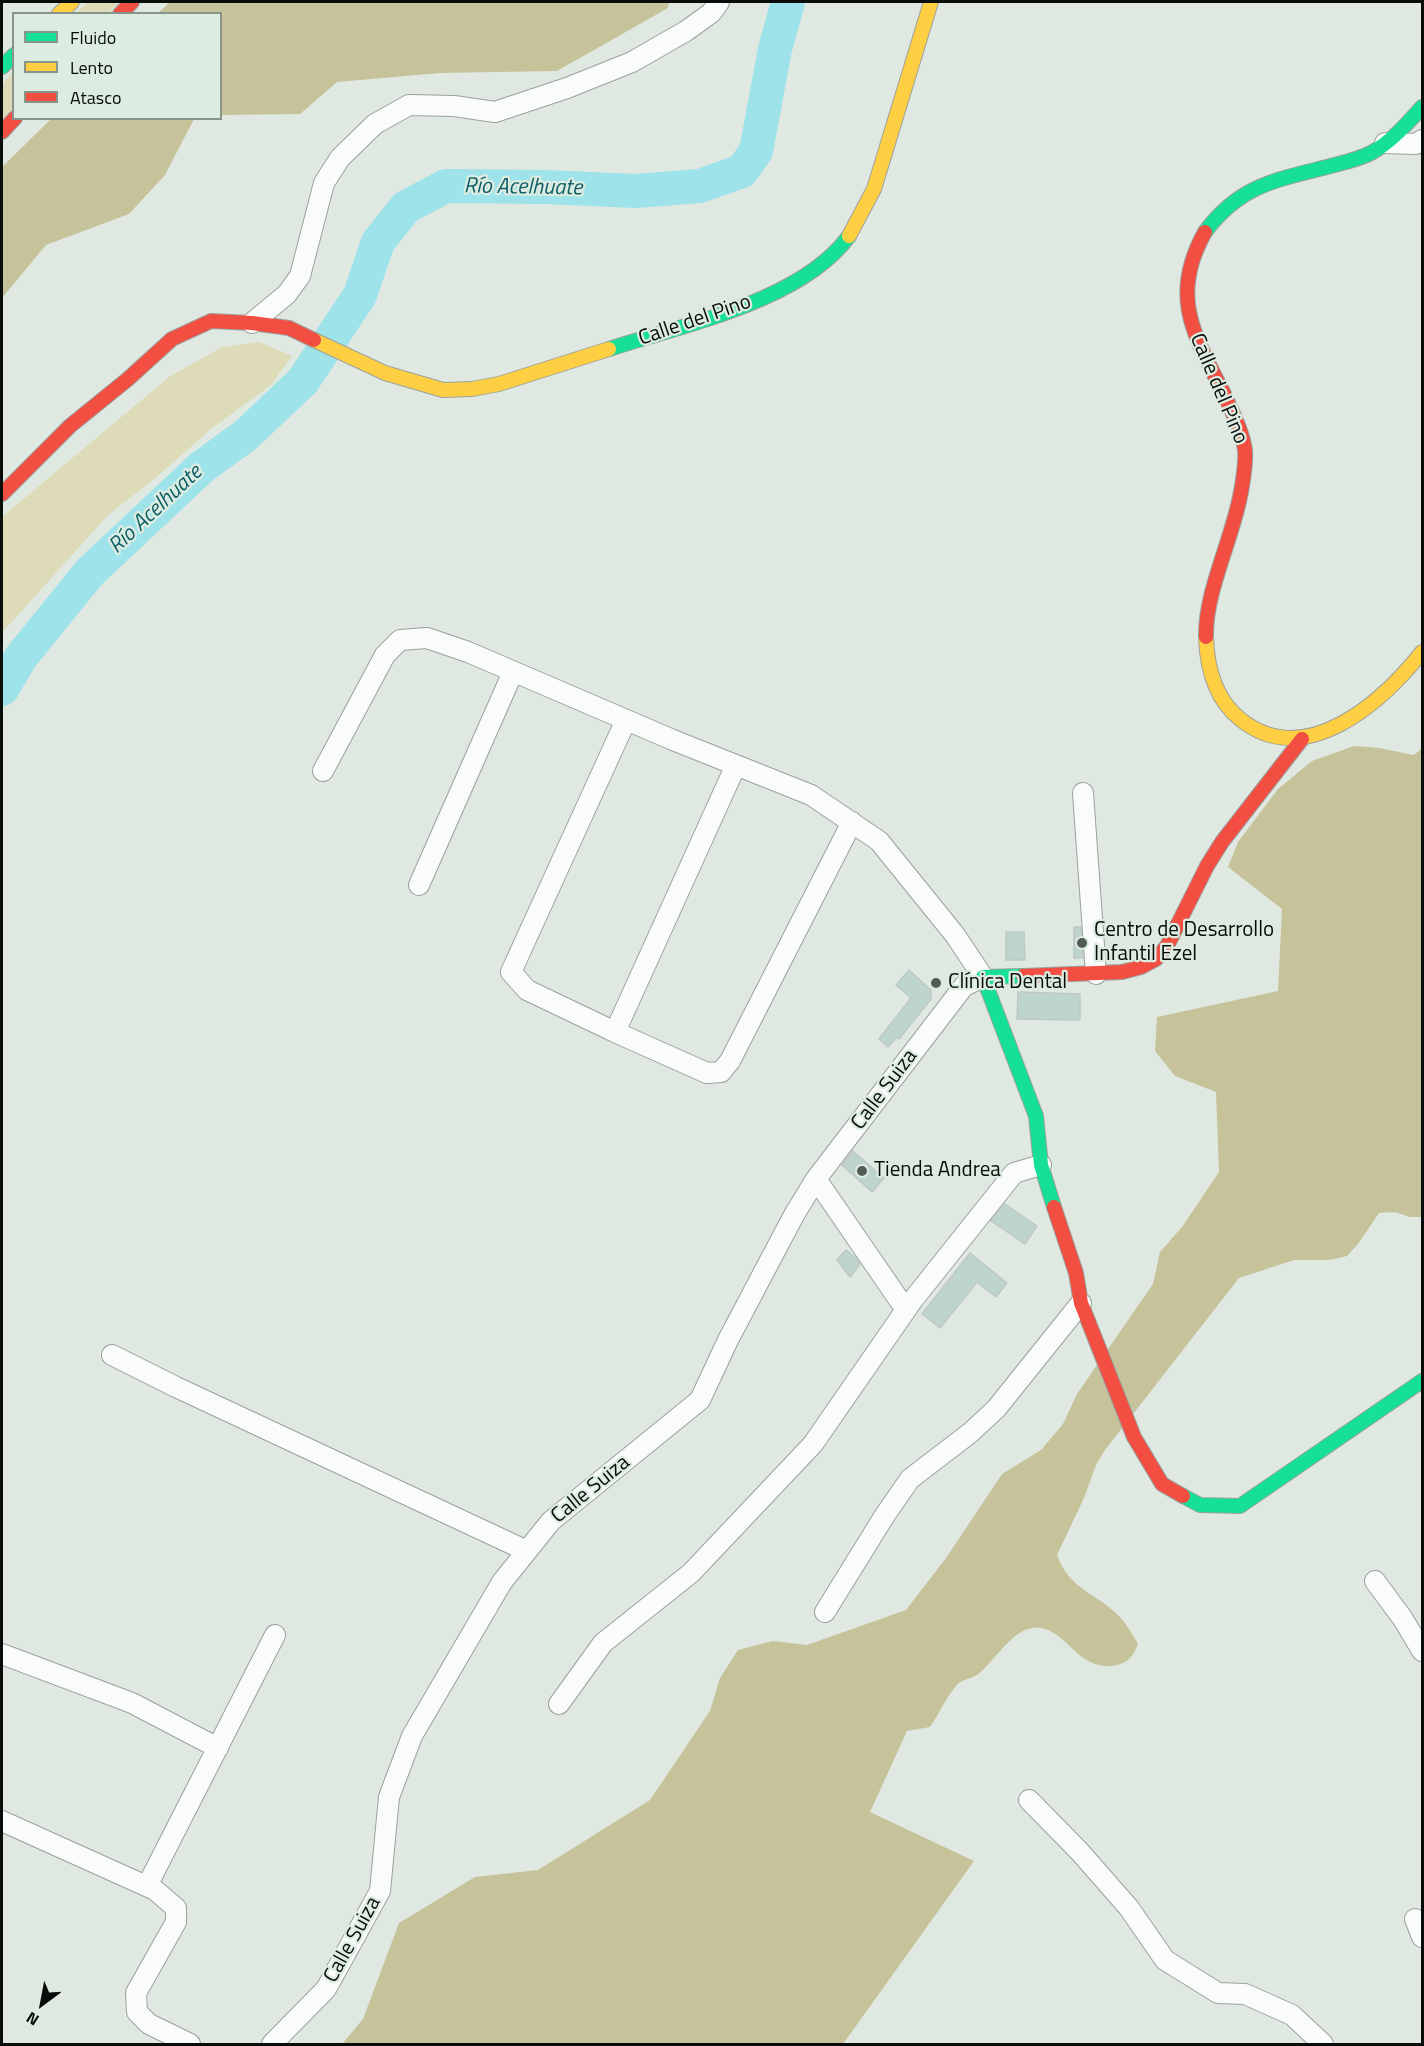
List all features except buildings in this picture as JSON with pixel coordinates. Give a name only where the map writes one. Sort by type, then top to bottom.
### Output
[{"type":"main road","name":"Calle del Pino","points":[[2,494],[70,426],[128,379],[172,339],[211,321],[289,328],[385,373],[442,390],[472,389],[500,384],[737,308],[788,286],[831,258],[863,215],[874,189],[931,2]]},
{"type":"main road","name":"Calle del Pino","points":[[1422,107],[1399,132],[1363,157],[1256,186],[1217,214],[1204,233],[1187,275],[1186,308],[1191,329],[1233,415],[1246,454],[1241,500],[1206,616],[1207,660],[1213,682],[1221,698],[1233,714],[1267,735],[1302,739],[1328,729],[1371,704],[1406,672],[1422,652]]},
{"type":"main road","points":[[2,132],[13,120]]},
{"type":"main road","points":[[1302,739],[1222,842],[1207,866],[1167,946],[1156,958],[1131,970],[1096,974],[983,977],[1036,1116],[1041,1165],[1076,1273],[1081,1303],[1134,1437],[1162,1484],[1200,1505],[1240,1506],[1422,1381]]},
{"type":"street","points":[[252,323],[286,294],[300,276],[324,183],[340,158],[375,124],[409,105],[454,106],[495,112],[567,88],[632,62],[686,31],[711,13],[719,2]]},
{"type":"street","points":[[1385,143],[1416,144],[1422,140]]},
{"type":"street","points":[[323,771],[385,655],[400,640],[427,638],[811,795],[879,841],[955,935],[983,977]]},
{"type":"street","points":[[419,885],[513,672]]},
{"type":"street","points":[[626,720],[511,972],[527,990],[615,1032],[707,1073],[722,1072],[852,822]]},
{"type":"street","points":[[615,1032],[736,765]]},
{"type":"street","points":[[1083,793],[1096,974]]},
{"type":"street","name":"Calle Suiza","points":[[272,2044],[326,1989],[380,1891],[389,1797],[412,1736],[502,1582],[551,1521],[700,1400],[728,1340],[794,1215],[816,1179],[964,986],[983,977]]},
{"type":"street","points":[[559,1704],[603,1643],[691,1573],[813,1444],[906,1310],[1014,1173],[1041,1165]]},
{"type":"street","points":[[816,1179],[906,1310]]},
{"type":"street","points":[[825,1612],[910,1479],[970,1433],[996,1409],[1081,1303]]},
{"type":"street","points":[[112,1355],[526,1551]]},
{"type":"street","points":[[1375,1581],[1404,1619],[1422,1651]]},
{"type":"street","points":[[147,1886],[275,1635]]},
{"type":"street","points":[[2,1654],[132,1703],[218,1748]]},
{"type":"street","points":[[1029,1800],[1080,1852],[1129,1908],[1165,1960],[1218,1993],[1245,1994],[1292,2015],[1323,2044]]},
{"type":"street","points":[[2,1821],[147,1886],[176,1908],[176,1922],[136,1993],[137,2012],[149,2024],[190,2044]]},
{"type":"shaded area","points":[[88,2],[120,2],[109,12],[77,12]]},
{"type":"shaded area","points":[[170,2],[669,2],[668,8],[557,71],[440,73],[337,82],[300,114],[222,115],[222,12],[159,12]]},
{"type":"shaded area","points":[[12,73],[12,111],[2,121],[2,84]]},
{"type":"shaded area","points":[[50,120],[193,120],[165,175],[129,214],[46,245],[2,298],[2,167]]},
{"type":"shaded area","points":[[259,342],[292,356],[271,385],[211,429],[152,481],[108,515],[2,633],[2,517],[169,377],[222,347]]},
{"type":"shaded area","points":[[1354,746],[1414,755],[1422,748],[1422,1217],[1410,1217],[1395,1212],[1379,1213],[1347,1256],[1330,1260],[1294,1260],[1239,1278],[1105,1450],[1096,1465],[1084,1498],[1057,1555],[1062,1567],[1076,1584],[1120,1617],[1138,1644],[1130,1658],[1117,1665],[1099,1665],[1082,1657],[1053,1632],[1032,1628],[1014,1637],[977,1675],[961,1681],[949,1695],[930,1727],[907,1731],[870,1812],[974,1861],[843,2044],[342,2044],[363,2019],[399,1923],[475,1877],[538,1870],[650,1800],[710,1711],[720,1678],[738,1650],[773,1641],[807,1645],[906,1610],[946,1558],[1002,1474],[1041,1450],[1063,1424],[1077,1394],[1153,1284],[1160,1252],[1182,1227],[1219,1172],[1216,1092],[1175,1076],[1155,1051],[1157,1017],[1278,991],[1282,909],[1228,867],[1238,842],[1278,789],[1312,761]]},
{"type":"waterway","name":"Río Acelhuate","points":[[2,689],[21,657],[90,572],[202,467],[246,435],[303,381],[360,295],[378,242],[406,207],[446,186],[636,191],[700,186],[742,171],[756,151],[775,49],[788,2]]},
{"type":"traffic: fast","points":[[2,67],[12,57]]},
{"type":"traffic: fast","points":[[1205,232],[1231,204],[1259,187],[1355,159],[1378,149],[1405,126],[1422,107]]},
{"type":"traffic: fast","points":[[609,349],[705,320],[772,294],[802,278],[828,259],[849,236]]},
{"type":"traffic: fast","points":[[1023,976],[983,977],[1036,1116],[1041,1165],[1054,1207]]},
{"type":"traffic: fast","points":[[1183,1496],[1200,1505],[1240,1506],[1422,1381]]},
{"type":"traffic: slow","points":[[61,12],[72,2]]},
{"type":"traffic: slow","points":[[849,236],[874,189],[931,2]]},
{"type":"traffic: slow","points":[[314,340],[385,373],[443,390],[472,389],[499,384],[609,349]]},
{"type":"traffic: slow","points":[[1206,637],[1208,660],[1214,682],[1231,711],[1240,719],[1265,733],[1290,738],[1316,734],[1340,724],[1364,709],[1386,691],[1422,652]]},
{"type":"traffic: jam","points":[[122,12],[132,2]]},
{"type":"traffic: jam","points":[[2,132],[13,120]]},
{"type":"traffic: jam","points":[[1205,232],[1194,255],[1189,276],[1187,296],[1190,315],[1203,353],[1236,421],[1244,443],[1245,454],[1238,505],[1210,600],[1206,637]]},
{"type":"traffic: jam","points":[[2,494],[70,426],[128,379],[172,339],[211,321],[289,328],[314,340]]},
{"type":"traffic: jam","points":[[1023,976],[1122,972],[1141,967],[1156,959],[1167,946],[1207,866],[1222,842],[1302,739]]},
{"type":"traffic: jam","points":[[1054,1207],[1076,1273],[1081,1303],[1134,1437],[1162,1484],[1183,1496]]},
{"type":"place","name":"Centro de Desarrollo Infantil Ezel","points":[[1082,943]]},
{"type":"place","name":"Clínica Dental","points":[[936,983]]},
{"type":"place","name":"Tienda Andrea","points":[[862,1171]]}]
